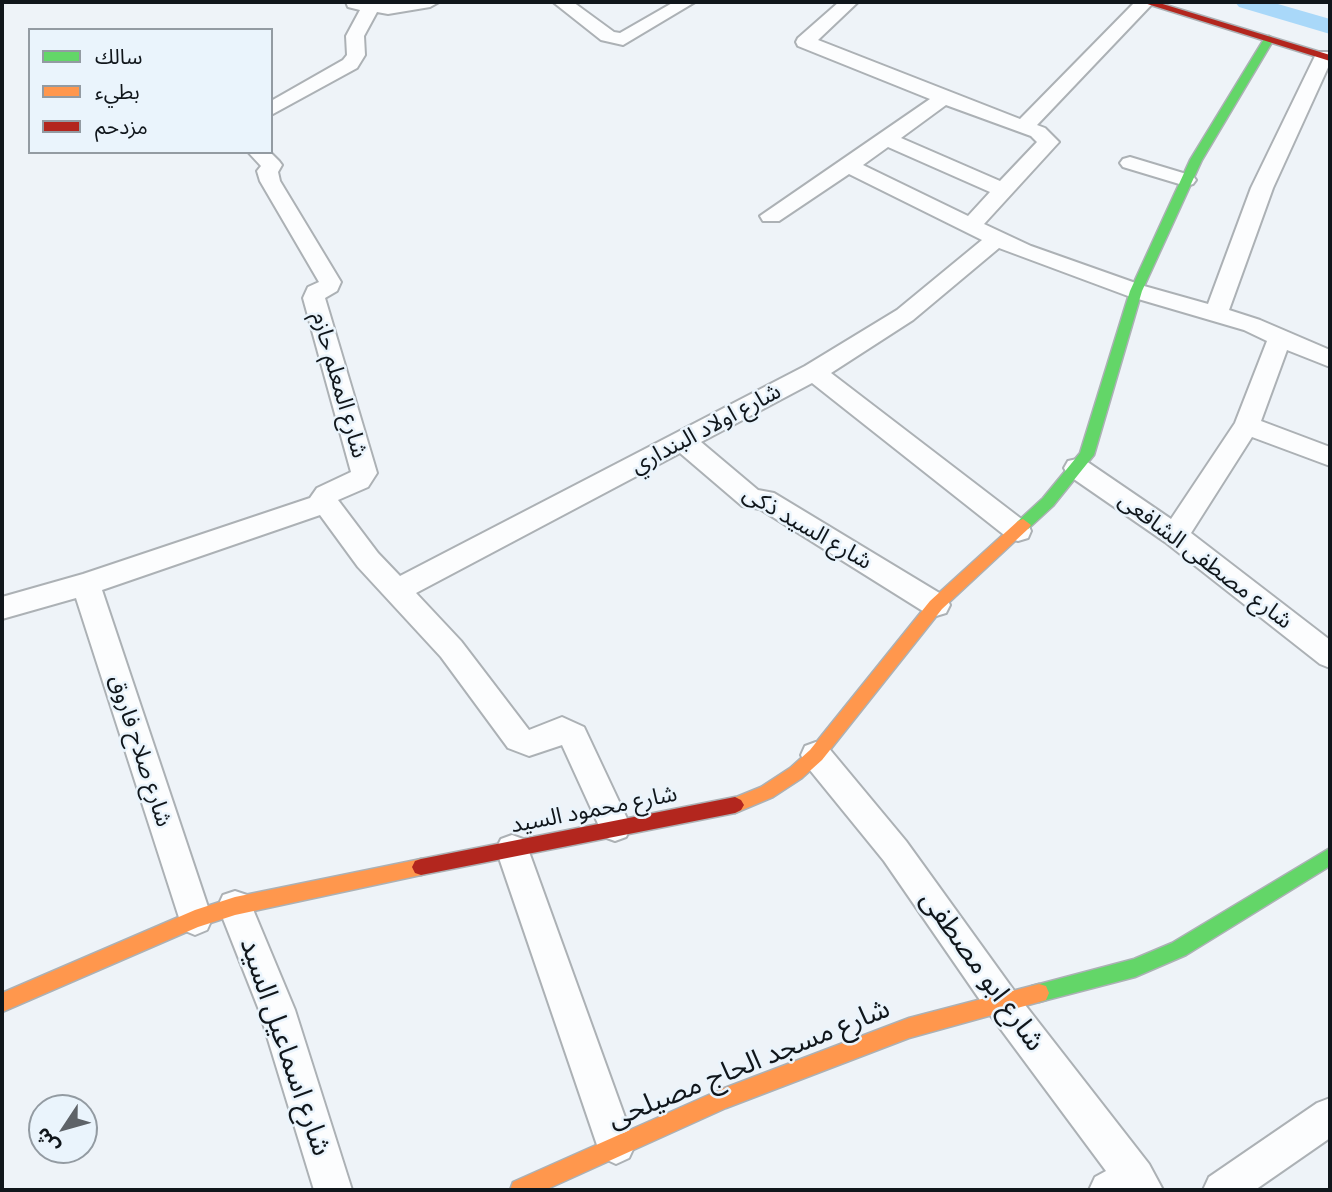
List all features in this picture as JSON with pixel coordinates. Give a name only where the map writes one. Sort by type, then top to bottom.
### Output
[{"type":"street","points":[[352,2],[371,8],[406,8],[430,2]]},
{"type":"street","points":[[562,2],[608,36],[623,39],[686,2]]},
{"type":"street","points":[[849,2],[806,42],[1045,136],[1049,142],[970,226]]},
{"type":"street","points":[[1023,127],[1145,2],[1327,57],[1262,188],[1216,314]]},
{"type":"street","points":[[273,108],[354,60],[355,36],[360,21],[371,8]]},
{"type":"street","name":"شارع محمود السيد","points":[[2,1003],[195,919],[235,906],[275,895],[733,806],[767,792],[796,772],[816,755],[936,605],[1048,502],[1087,455],[1136,291],[1186,180],[1269,39]]},
{"type":"street","points":[[771,216],[848,166],[943,98]]},
{"type":"street","points":[[886,139],[1005,191]]},
{"type":"street","name":"شارع المعلم حازم","points":[[260,154],[272,165],[267,170],[270,181],[330,282],[329,286],[316,292],[314,298],[364,466],[364,473],[359,480],[327,495],[321,503]]},
{"type":"street","points":[[1130,163],[1186,180]]},
{"type":"street","points":[[848,166],[996,239],[1136,291],[1252,325],[1330,359]]},
{"type":"street","name":"شارع اولاد البنداري","points":[[397,590],[814,372],[896,321],[996,239]]},
{"type":"street","points":[[1175,535],[1247,425],[1280,338]]},
{"type":"street","points":[[814,372],[1018,531]]},
{"type":"street","points":[[1247,425],[1330,457]]},
{"type":"street","name":"شارع السيد ذكى","points":[[684,442],[751,499],[765,500],[936,605]]},
{"type":"street","name":"شارع مصطفى الشافعى","points":[[1077,468],[1175,535],[1330,656]]},
{"type":"street","points":[[2,608],[86,584],[321,503],[332,508],[368,560],[451,649],[519,739],[529,743],[562,730],[573,736],[615,827]]},
{"type":"street","name":"شارع صلاح فاروق","points":[[86,584],[195,919]]},
{"type":"street","name":"شارع ابو مصطفى","points":[[816,755],[895,851],[1129,1186]]},
{"type":"street","points":[[512,849],[616,1146]]},
{"type":"street","name":"شارع مسجد الحاج مصيلحى","points":[[521,1190],[722,1099],[909,1028],[1122,972],[1179,949],[1330,856]]},
{"type":"street","name":"شارع اسماعيل السيد","points":[[235,906],[277,1010],[333,1190]]},
{"type":"street","points":[[1222,1190],[1330,1116]]},
{"type":"waterway","points":[[1247,2],[1330,27]]},
{"type":"traffic: fast","points":[[1023,525],[1048,502],[1087,455],[1136,291],[1196,160],[1269,39]]},
{"type":"traffic: fast","points":[[1039,993],[1135,968],[1179,949],[1330,856]]},
{"type":"traffic: slow","points":[[735,805],[767,792],[796,773],[816,755],[936,605],[1023,525]]},
{"type":"traffic: slow","points":[[2,1003],[195,919],[235,906],[421,867]]},
{"type":"traffic: slow","points":[[521,1190],[722,1099],[909,1028],[1039,993]]},
{"type":"traffic: jam","points":[[1146,2],[1330,58]]},
{"type":"traffic: jam","points":[[421,867],[735,805]]}]
